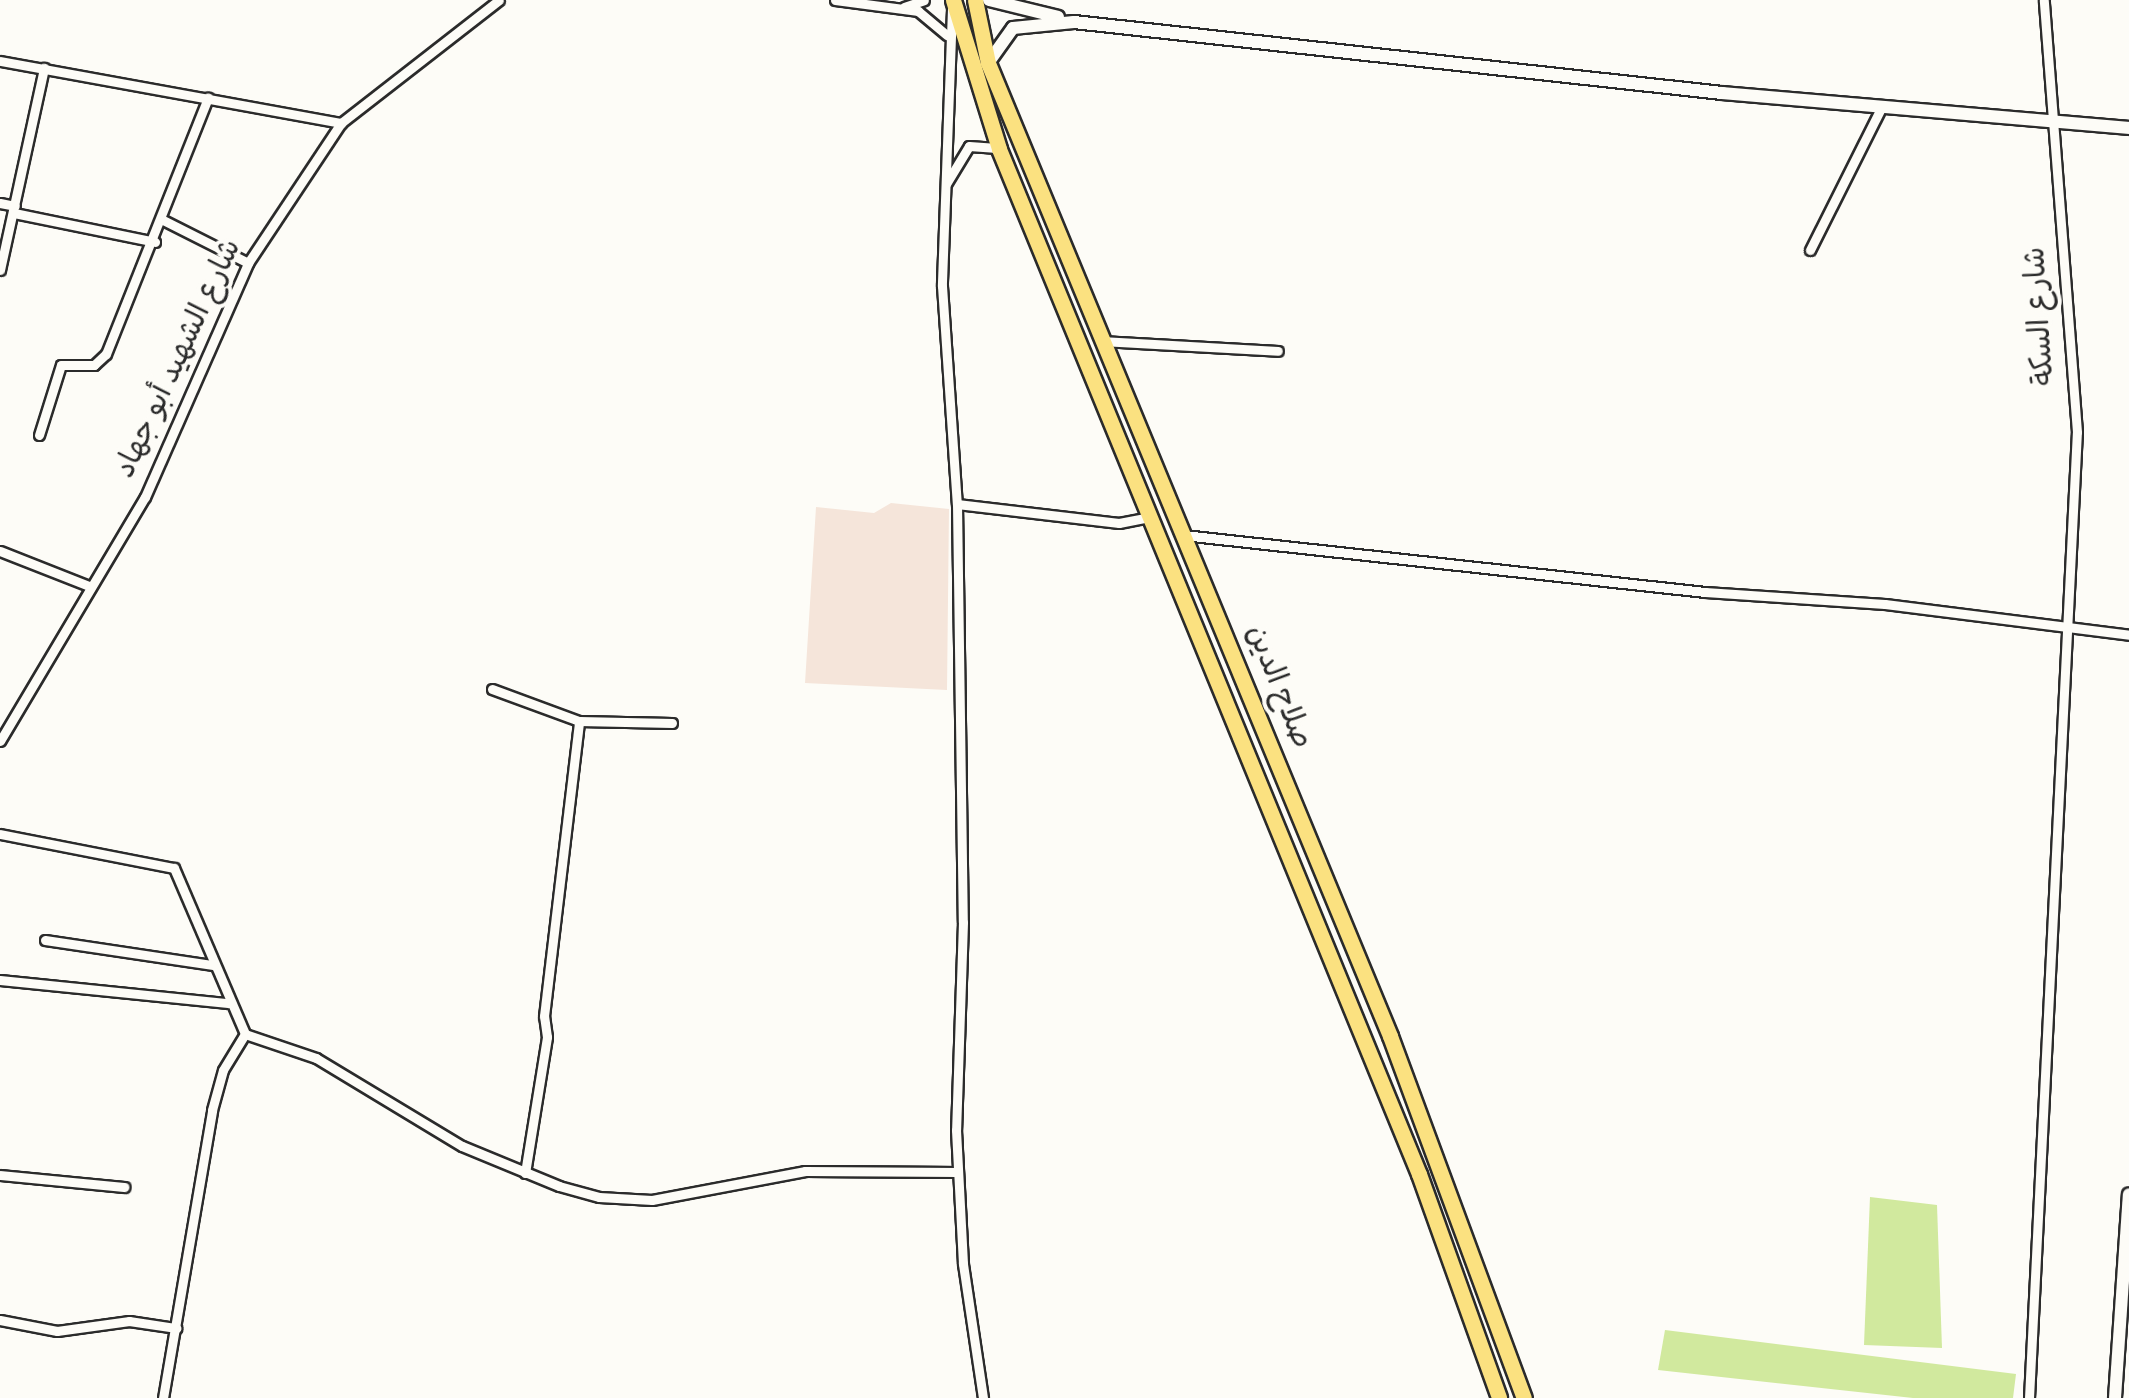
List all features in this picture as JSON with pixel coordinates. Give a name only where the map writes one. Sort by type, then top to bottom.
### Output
[{"type":"highway","name":"صلاح الدين","points":[[953,0],[998,149],[1396,1121],[1499,1398]]},
{"type":"highway","name":"صلاح الدين","points":[[974,0],[988,62],[1420,1114],[1524,1398]]},
{"type":"highway","points":[[1271,811],[1282,796],[1294,806]]},
{"type":"highway","points":[[1396,1121],[1416,1122],[1420,1114]]},
{"type":"main road","points":[[988,0],[1074,22],[1881,108],[2129,128]]},
{"type":"main road","points":[[988,62],[1013,28],[1074,22]]},
{"type":"main road","points":[[2115,1398],[2129,1194]]},
{"type":"street","name":"شارع الشهيد أبو جهاد","points":[[0,742],[145,497],[248,263],[341,124],[499,0]]},
{"type":"street","points":[[836,0],[902,8],[932,18],[948,40]]},
{"type":"street","points":[[902,8],[924,0]]},
{"type":"street","points":[[953,0],[942,196],[958,504],[963,922],[958,1172],[963,1264],[983,1398]]},
{"type":"street","name":"شارع السكة","points":[[2029,1398],[2077,432],[2044,0]]},
{"type":"street","points":[[0,60],[341,124]]},
{"type":"street","points":[[0,270],[44,68]]},
{"type":"street","points":[[39,435],[61,365],[94,365],[106,354],[163,220],[208,98]]},
{"type":"street","points":[[1810,250],[1881,108]]},
{"type":"street","points":[[942,196],[963,150],[983,143],[998,149]]},
{"type":"street","points":[[0,202],[14,210],[154,242]]},
{"type":"street","points":[[163,220],[248,263]]},
{"type":"street","points":[[1100,341],[1278,351]]},
{"type":"street","points":[[958,504],[1119,523],[1150,517]]},
{"type":"street","points":[[1180,535],[1379,552],[1650,586],[1884,604],[2129,636]]},
{"type":"street","points":[[0,551],[90,586]]},
{"type":"street","points":[[492,690],[579,721],[672,722]]},
{"type":"street","points":[[526,1173],[547,1037],[544,1016],[579,721]]},
{"type":"street","points":[[0,834],[174,868],[244,1034],[357,1077],[462,1146],[526,1173],[599,1197],[652,1200],[805,1171],[958,1172]]},
{"type":"street","points":[[45,940],[213,965]]},
{"type":"street","points":[[0,980],[228,1002]]},
{"type":"street","points":[[163,1398],[212,1110],[223,1070],[244,1034]]},
{"type":"street","points":[[0,1175],[124,1187]]},
{"type":"street","points":[[0,1320],[57,1331],[129,1320],[176,1328]]},
{"type":"shaded area","points":[[891,503],[949,509],[947,690],[805,683],[816,507],[874,513]]},
{"type":"green space","points":[[1870,1197],[1937,1205],[1942,1348],[1864,1345]]},
{"type":"green space","points":[[1665,1330],[2016,1374],[2013,1398],[1913,1398],[1658,1370]]}]
